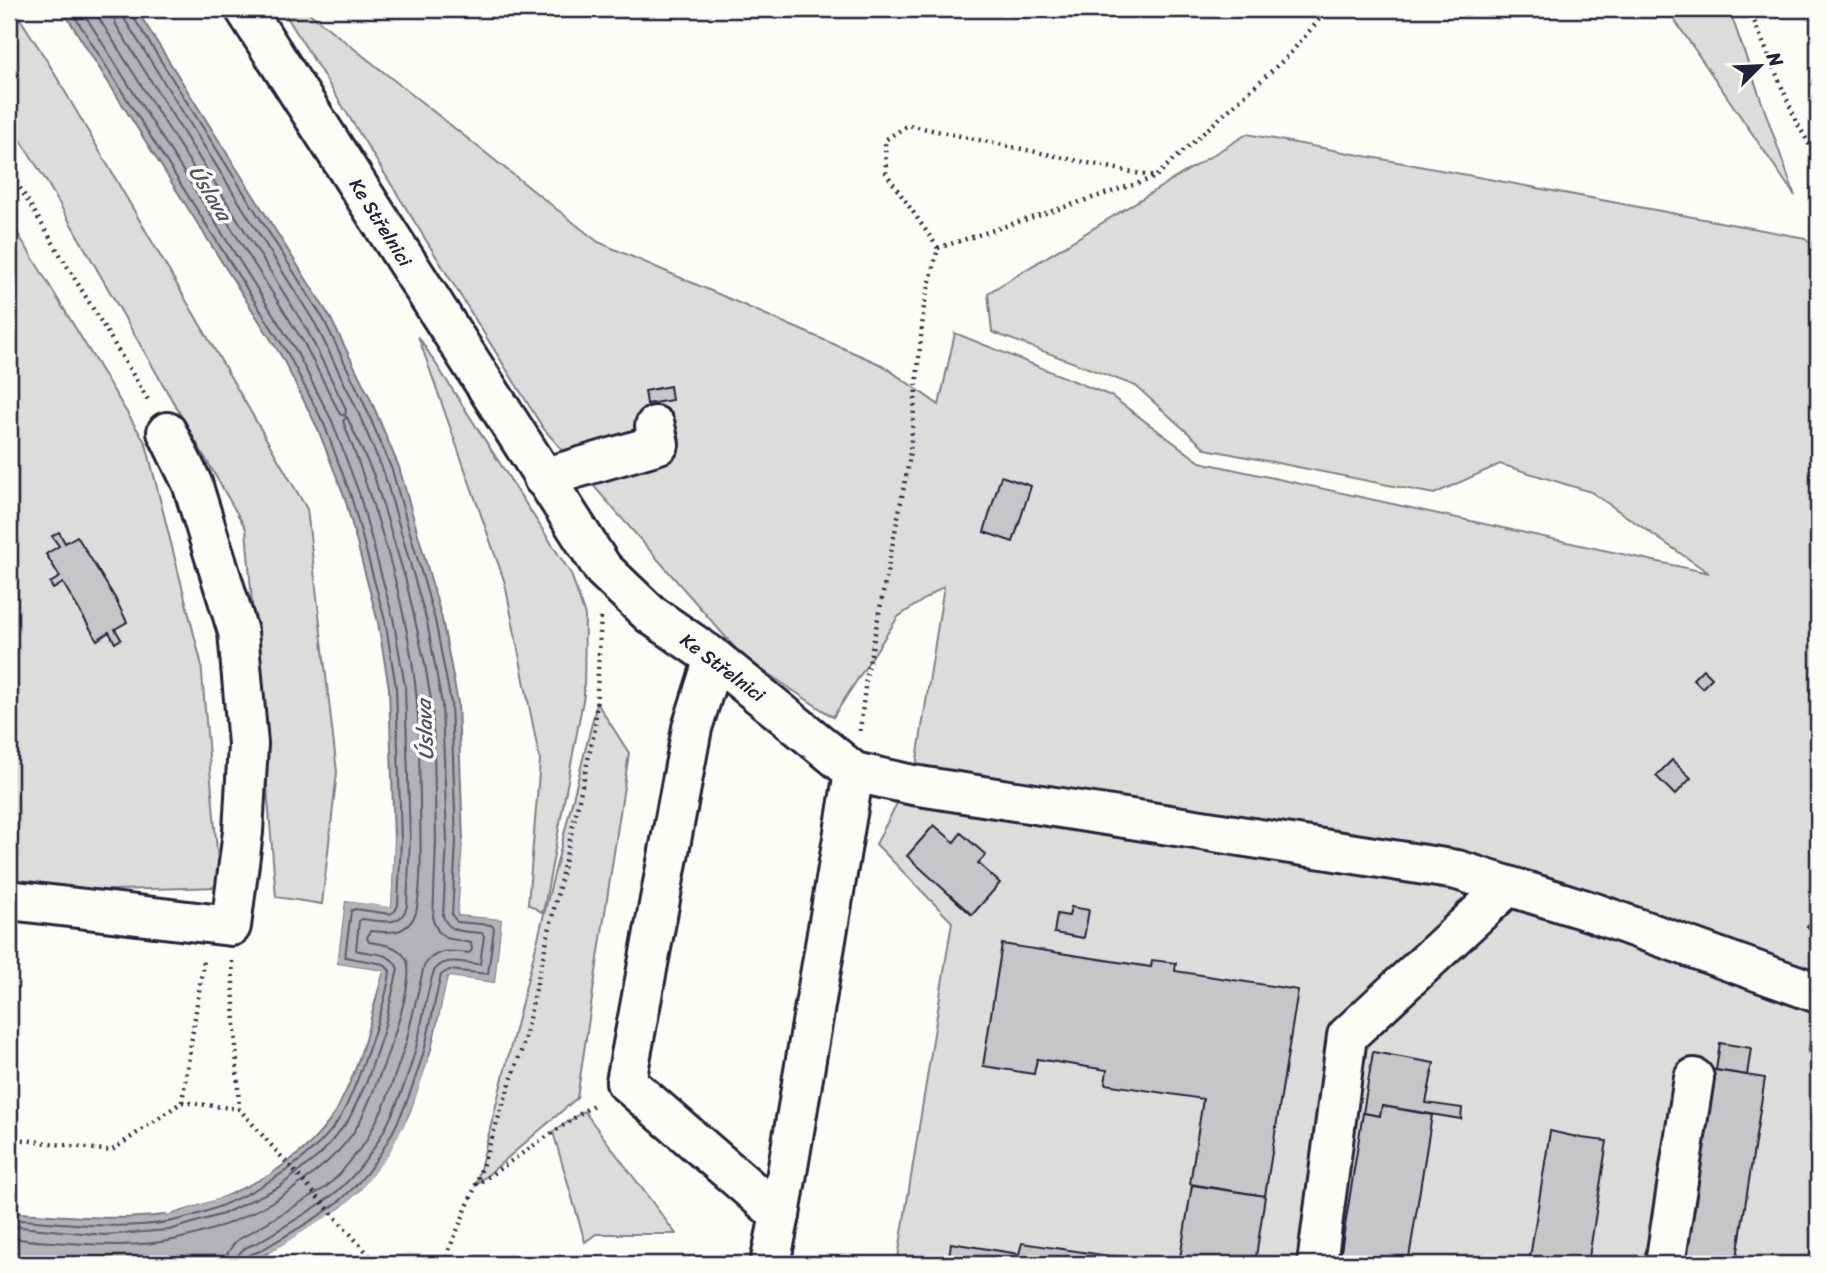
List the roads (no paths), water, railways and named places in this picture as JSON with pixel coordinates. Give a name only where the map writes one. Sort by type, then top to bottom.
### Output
[{"type":"lane","name":"Ke Střelnici","points":[[245,9],[603,569],[650,614],[714,658],[854,772]]},
{"type":"lane","points":[[543,478],[659,444],[656,426]]},
{"type":"lane","points":[[9,900],[220,925],[243,832],[248,744],[238,632],[192,484],[167,432]]},
{"type":"lane","points":[[714,658],[692,728],[626,1082],[780,1214]]},
{"type":"lane","points":[[770,1264],[854,772],[913,785],[1457,870],[1592,912],[1818,993]]},
{"type":"lane","points":[[1317,1264],[1347,1037],[1507,887]]},
{"type":"lane","points":[[1665,1264],[1694,1078]]},
{"type":"water","name":"Úslava","points":[[62,9],[136,9],[330,317],[370,398],[399,467],[442,619],[458,703],[463,841],[458,915],[502,919],[495,983],[448,977],[418,1093],[393,1148],[376,1173],[350,1201],[330,1216],[273,1251],[244,1264],[9,1264],[9,1209],[20,1213],[92,1217],[128,1218],[172,1214],[255,1182],[292,1159],[323,1129],[344,1096],[351,1079],[364,1043],[383,971],[337,964],[345,901],[391,906],[394,839],[389,688],[378,622],[345,498],[317,427],[282,357]]}]
